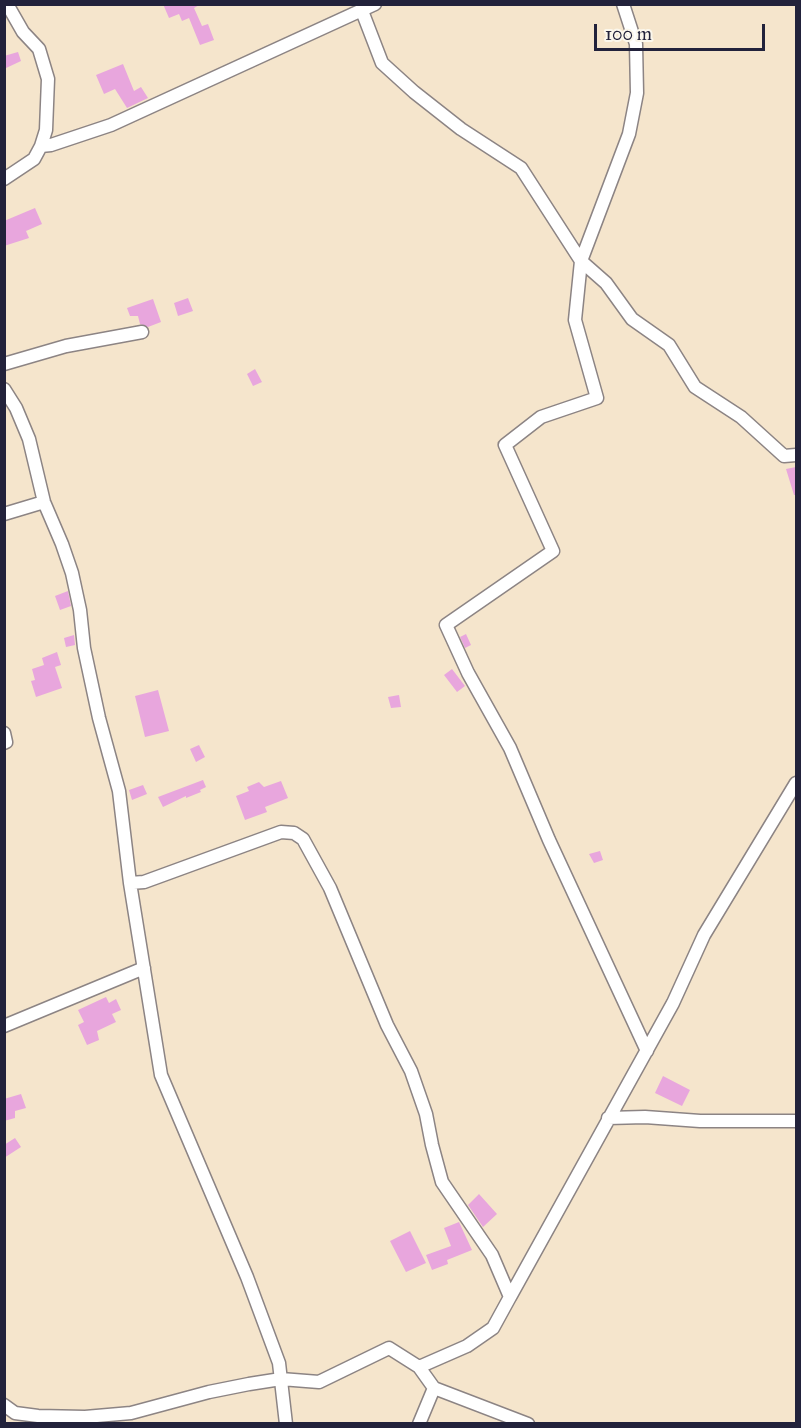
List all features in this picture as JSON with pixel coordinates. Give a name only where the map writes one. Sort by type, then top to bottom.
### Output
[{"type":"street","points":[[4,179],[34,159],[41,146],[46,130],[48,79],[39,49],[23,32],[8,4]]},
{"type":"street","points":[[41,146],[51,145],[111,125],[375,4]]},
{"type":"street","points":[[623,4],[636,44],[637,93],[629,134],[581,261],[575,320],[597,398],[541,417],[505,445],[553,551],[446,625],[468,673],[510,748],[549,840],[647,1051]]},
{"type":"street","points":[[362,11],[382,63],[461,129],[521,168],[581,261],[606,283],[632,319],[669,345],[695,387],[741,417],[783,456],[796,455]]},
{"type":"street","points":[[4,364],[66,346],[142,332]]},
{"type":"street","points":[[4,389],[16,408],[29,439],[44,502],[72,573],[80,610],[84,648],[99,718],[119,791],[130,884],[161,1075],[247,1277],[279,1364],[286,1424]]},
{"type":"street","points":[[4,514],[44,502]]},
{"type":"street","points":[[4,733],[6,742],[4,743]]},
{"type":"street","points":[[419,1367],[467,1347],[493,1329],[673,1003],[704,935],[796,783]]},
{"type":"street","points":[[130,884],[144,882],[281,832],[294,833],[303,839],[330,888],[387,1025],[411,1071],[426,1113],[442,1182],[492,1255],[510,1297]]},
{"type":"street","points":[[4,1026],[144,968]]},
{"type":"street","points":[[608,1118],[796,1121]]},
{"type":"street","points":[[4,1405],[15,1413],[38,1416],[85,1418],[131,1413],[209,1392],[281,1379],[319,1382],[389,1348],[419,1367],[434,1388],[528,1424]]},
{"type":"street","points":[[419,1424],[434,1388]]},
{"type":"building","points":[[163,4],[201,4],[194,8],[202,26],[208,24],[214,40],[200,45],[189,18],[182,21],[179,14],[169,18]]},
{"type":"building","points":[[18,52],[21,61],[4,69],[4,56]]},
{"type":"building","points":[[123,64],[134,91],[141,87],[148,98],[127,108],[115,89],[104,94],[96,75]]},
{"type":"building","points":[[35,208],[42,224],[26,231],[29,238],[4,246],[4,221]]},
{"type":"building","points":[[188,298],[193,311],[178,316],[174,303]]},
{"type":"building","points":[[153,299],[161,322],[148,327],[140,324],[138,316],[130,316],[127,308]]},
{"type":"building","points":[[255,369],[262,382],[253,386],[247,374]]},
{"type":"building","points":[[796,467],[796,495],[794,495],[786,469]]},
{"type":"building","points":[[68,591],[71,606],[60,610],[55,596]]},
{"type":"building","points":[[466,634],[471,645],[465,648],[460,637]]},
{"type":"building","points":[[74,635],[75,645],[66,647],[64,638]]},
{"type":"building","points":[[57,652],[61,665],[55,667],[62,688],[36,697],[31,681],[35,680],[32,669],[44,665],[42,658]]},
{"type":"building","points":[[452,669],[465,686],[457,692],[444,675]]},
{"type":"building","points":[[158,690],[169,731],[145,737],[135,696]]},
{"type":"building","points":[[399,695],[401,707],[391,708],[388,697]]},
{"type":"building","points":[[199,745],[205,757],[196,762],[190,749]]},
{"type":"building","points":[[203,780],[206,787],[200,790],[201,792],[163,807],[158,797]]},
{"type":"building","points":[[281,781],[288,798],[265,807],[267,812],[245,820],[236,796],[249,791],[247,787],[259,782],[264,787]]},
{"type":"building","points":[[143,785],[147,794],[132,800],[129,790]]},
{"type":"building","points":[[600,851],[603,860],[594,863],[589,854]]},
{"type":"building","points":[[106,997],[109,1003],[116,999],[121,1010],[112,1014],[116,1022],[97,1031],[99,1040],[87,1045],[78,1025],[84,1022],[78,1010]]},
{"type":"building","points":[[663,1076],[690,1090],[682,1106],[655,1093]]},
{"type":"building","points":[[21,1094],[26,1108],[15,1111],[15,1118],[4,1121],[4,1099]]},
{"type":"building","points":[[15,1138],[21,1147],[4,1158],[4,1145]]},
{"type":"building","points":[[479,1194],[497,1214],[483,1227],[468,1205]]},
{"type":"building","points":[[459,1222],[472,1250],[447,1260],[448,1264],[432,1270],[426,1255],[451,1246],[444,1228]]},
{"type":"building","points":[[410,1231],[426,1263],[406,1272],[390,1241]]}]
